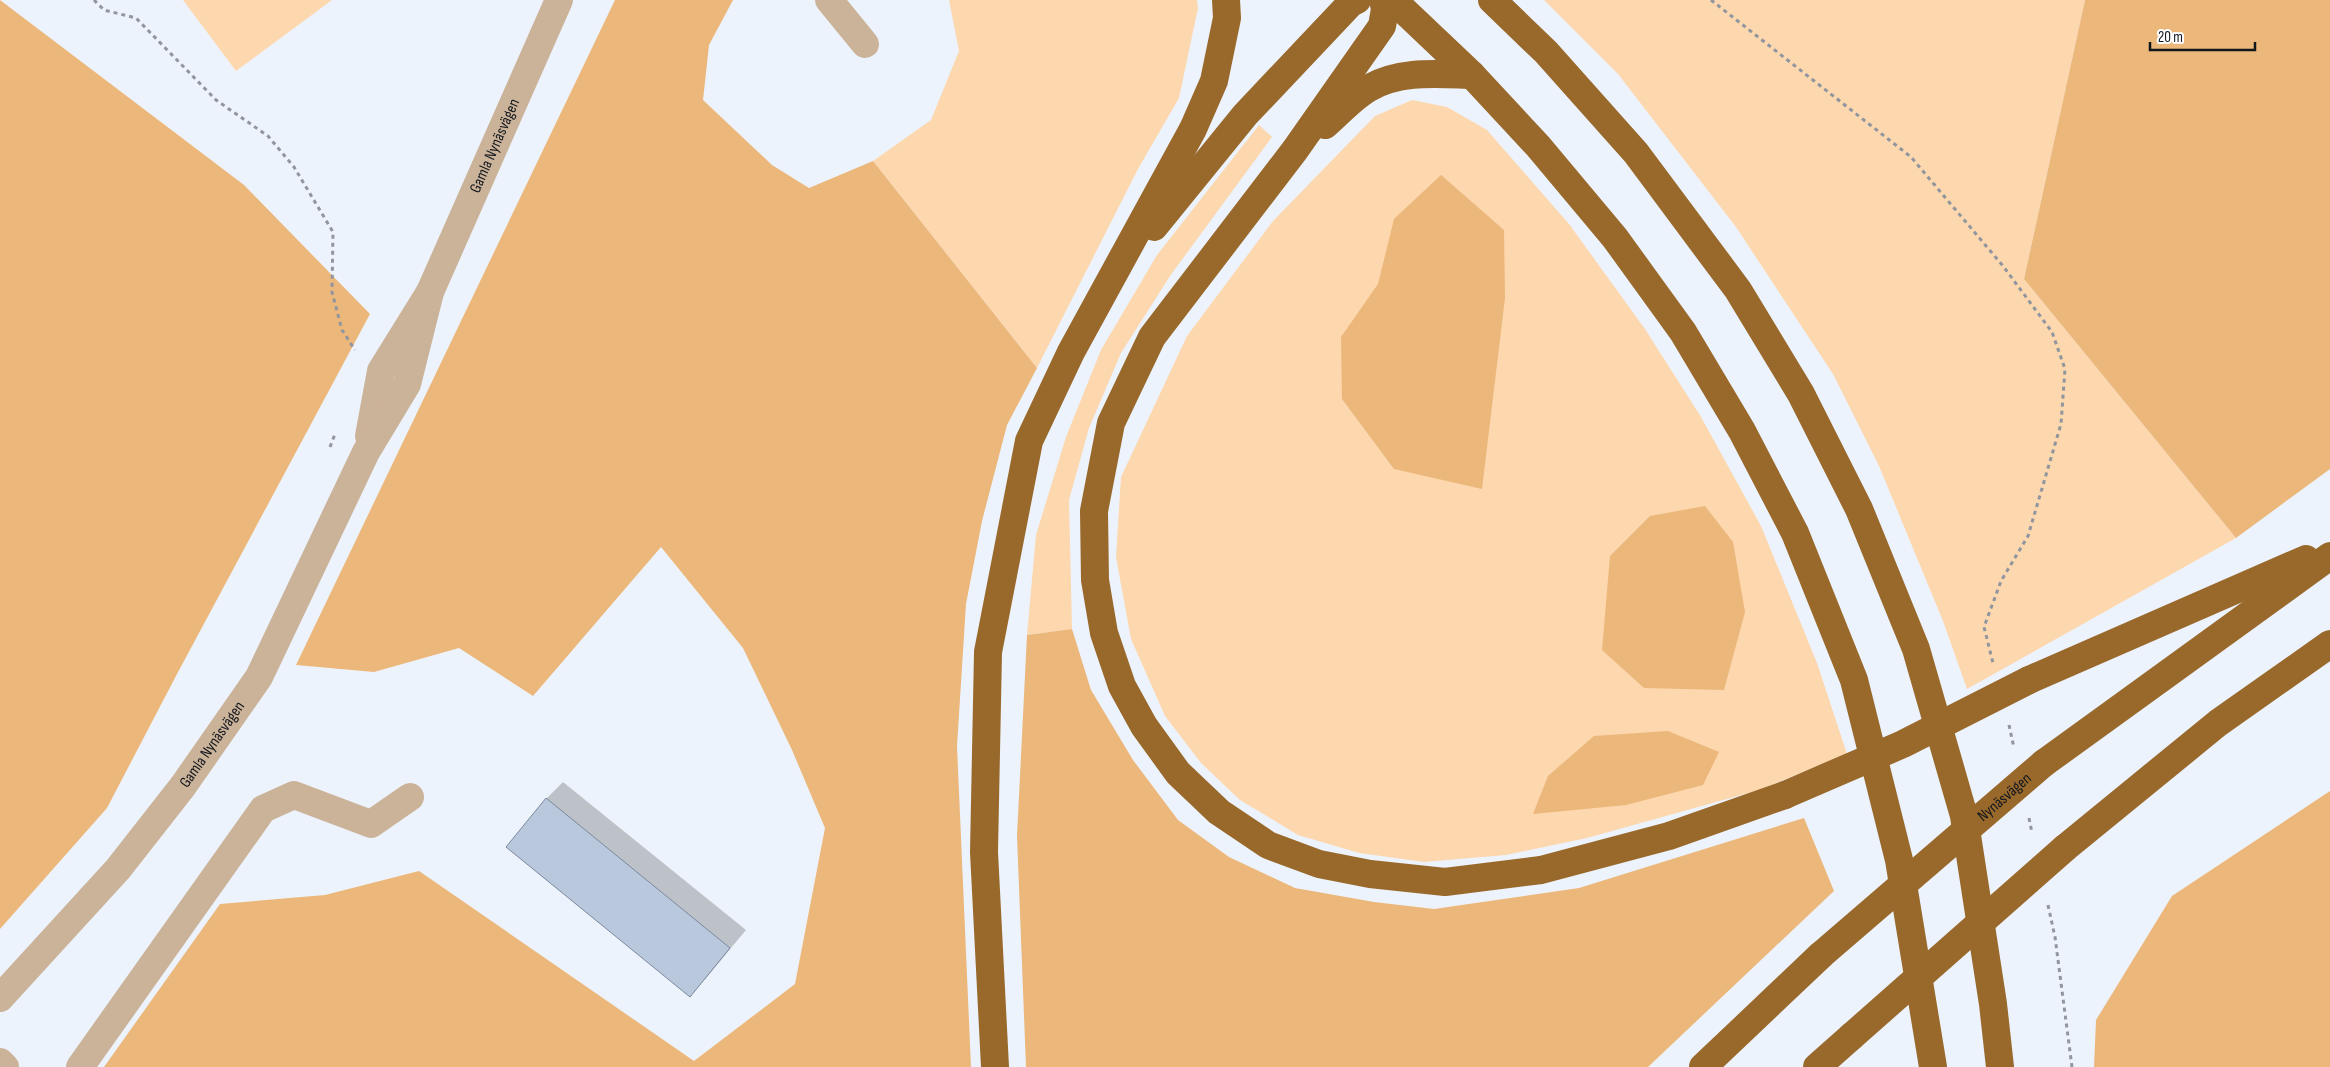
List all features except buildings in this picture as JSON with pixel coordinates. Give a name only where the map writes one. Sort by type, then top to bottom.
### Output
[{"type":"highway","points":[[995,1067],[984,852],[988,652],[1029,441],[1071,352],[1194,129],[1214,81],[1226,18],[1226,0]]},
{"type":"highway","points":[[1106,290],[1245,115],[1351,3],[1357,0]]},
{"type":"highway","points":[[1383,0],[1385,10],[1382,26],[1295,150],[1152,338],[1112,423],[1094,511],[1095,580],[1104,633],[1122,686],[1144,726],[1178,773],[1219,812],[1268,845],[1318,864],[1370,874],[1446,882],[1550,868],[1669,836],[1785,795],[1903,744],[2028,680],[2330,548]]},
{"type":"highway","points":[[1392,0],[1472,75],[1538,146],[1615,238],[1683,332],[1742,431],[1795,534],[1854,680],[1899,860],[1933,1067]]},
{"type":"highway","points":[[1492,0],[1546,52],[1636,153],[1738,290],[1801,394],[1859,509],[1916,649],[1964,816],[1993,1004],[2000,1067]]},
{"type":"highway","points":[[1295,150],[1367,89],[1385,80],[1422,74],[1472,75]]},
{"type":"highway","name":"Nynäsvägen","points":[[1703,1067],[1821,955],[2044,763],[2330,556]]},
{"type":"highway","points":[[1817,1067],[2065,848],[2218,723],[2330,644]]},
{"type":"street","name":"Gamla Nynäsvägen","points":[[0,998],[118,869],[183,786],[259,677],[366,452],[381,371],[430,292],[559,0]]},
{"type":"street","points":[[829,0],[865,44]]},
{"type":"street","points":[[80,1067],[263,809],[294,795],[371,824],[410,797]]},
{"type":"street","points":[[0,1062],[5,1067]]},
{"type":"path","points":[[94,0],[104,10],[136,18],[216,100],[268,136],[294,167],[332,232],[332,292],[342,330],[360,357]]},
{"type":"path","points":[[1711,0],[1911,157],[2003,266],[2052,332],[2066,368],[2061,424],[2028,536],[2001,581],[1984,627],[1995,671]]},
{"type":"path","points":[[327,454],[338,427]]},
{"type":"path","points":[[2006,716],[2015,753]]},
{"type":"path","points":[[2028,811],[2034,840]]},
{"type":"path","points":[[2046,898],[2055,937],[2072,1067]]},
{"type":"shaded area","points":[[0,0],[244,185],[370,314],[107,808],[0,929]]},
{"type":"shaded area","points":[[183,0],[332,0],[236,71]]},
{"type":"shaded area","points":[[615,0],[733,0],[709,45],[703,100],[772,165],[809,188],[873,161],[1037,368],[1007,425],[982,521],[966,604],[957,746],[971,1067],[104,1067],[220,904],[325,895],[419,871],[694,1061],[795,984],[825,828],[792,750],[743,648],[661,547],[533,696],[459,648],[374,672],[296,665]]},
{"type":"shaded area","points":[[949,0],[1197,0],[1198,8],[1179,98],[1138,169],[1037,368],[873,161],[931,120],[959,51]]},
{"type":"shaded area","points":[[1544,0],[2085,0],[2024,279],[2236,538],[1967,689],[1943,621],[1879,466],[1833,374],[1736,227],[1618,74]]},
{"type":"shaded area","points":[[2085,0],[2330,0],[2330,469],[2236,538],[2024,279]]},
{"type":"shaded area","points":[[1412,100],[1447,107],[1487,130],[1569,224],[1645,329],[1701,417],[1761,526],[1817,663],[1847,754],[1759,790],[1587,838],[1506,855],[1424,862],[1359,853],[1298,835],[1240,800],[1201,763],[1165,716],[1131,639],[1116,557],[1121,477],[1187,336],[1273,221],[1375,116]]},
{"type":"shaded area","points":[[1259,125],[1272,137],[1170,276],[1121,353],[1089,428],[1069,500],[1072,629],[1027,635],[1036,535],[1066,437],[1101,350],[1157,255]]},
{"type":"shaded area","points":[[1441,175],[1504,230],[1505,298],[1482,489],[1394,469],[1342,399],[1341,337],[1378,284],[1394,219]]},
{"type":"shaded area","points":[[1705,506],[1733,542],[1745,612],[1724,690],[1644,688],[1602,650],[1610,556],[1650,516]]},
{"type":"shaded area","points":[[1072,629],[1091,690],[1133,760],[1178,820],[1229,857],[1295,888],[1374,902],[1434,909],[1579,888],[1804,818],[1834,891],[1648,1067],[1026,1067],[1017,836],[1027,635]]},
{"type":"shaded area","points":[[1668,731],[1719,752],[1703,785],[1626,805],[1533,814],[1548,776],[1594,736]]},
{"type":"shaded area","points":[[2330,791],[2330,1067],[2094,1067],[2096,1020],[2172,896]]}]
